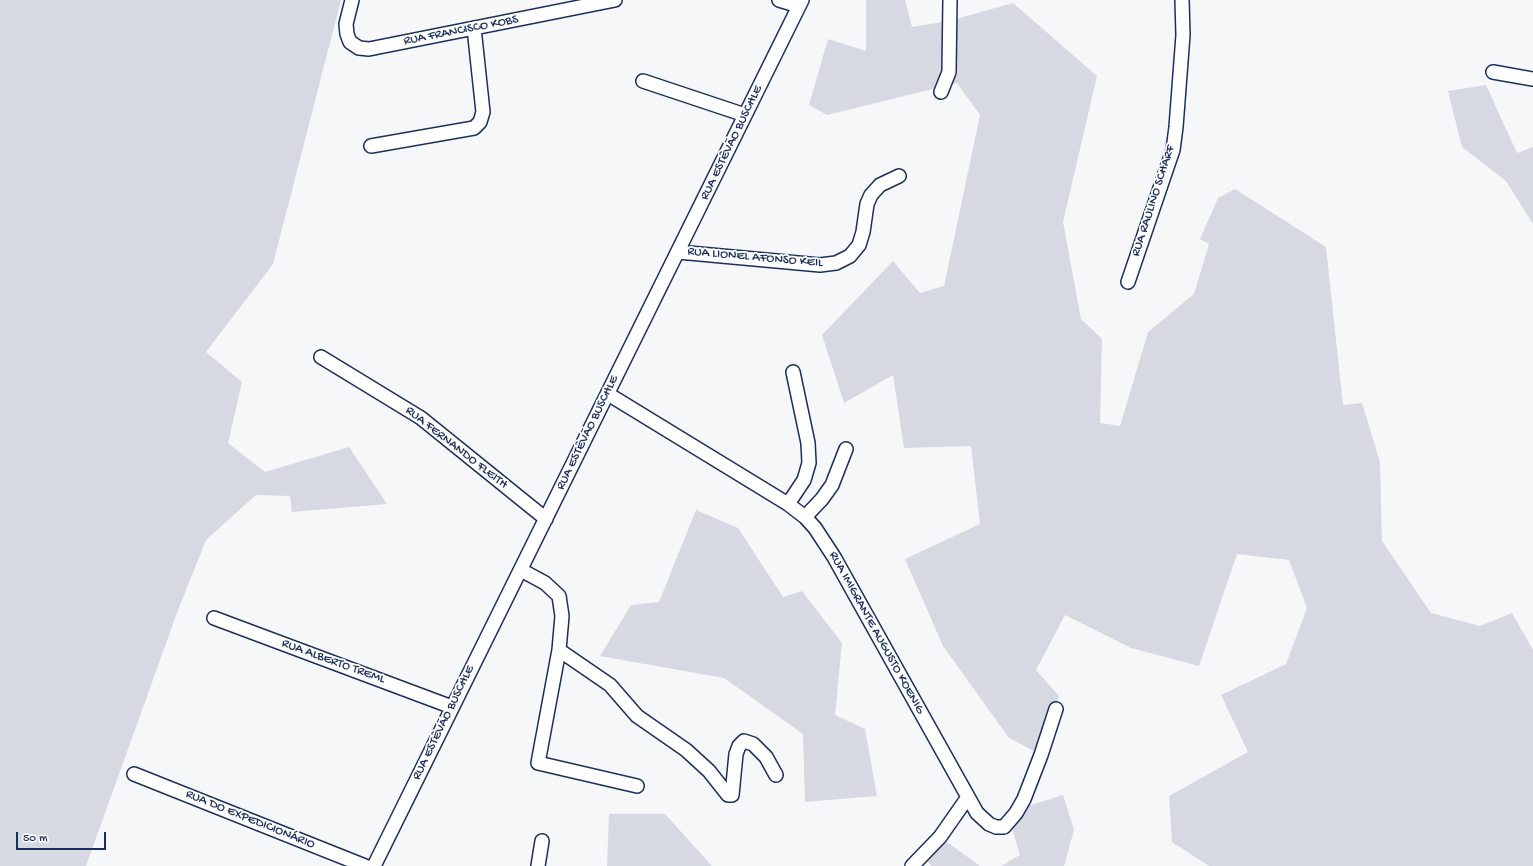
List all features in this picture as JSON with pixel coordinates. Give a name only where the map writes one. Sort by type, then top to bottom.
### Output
[{"type":"street","name":"RUA FRANCISCO KOBS","points":[[352,0],[346,24],[347,34],[350,42],[359,48],[370,49],[615,0]]},
{"type":"street","points":[[779,0],[800,3]]},
{"type":"street","points":[[941,92],[949,72],[950,0]]},
{"type":"street","name":"RUA RAULINO SCHARF","points":[[1128,282],[1172,150],[1176,127],[1183,35],[1182,0]]},
{"type":"street","name":"RUA ESTÊVÃO BUSCHLE","points":[[374,866],[800,3]]},
{"type":"street","points":[[371,146],[474,128],[480,122],[483,112],[474,28]]},
{"type":"street","points":[[1493,72],[1533,79]]},
{"type":"street","points":[[643,81],[745,115]]},
{"type":"street","name":"RUA LIONEL AFONSO KEIL","points":[[678,252],[820,265],[836,263],[850,256],[859,245],[863,232],[867,204],[871,195],[880,185],[899,176]]},
{"type":"street","name":"RUA FERNANDO FLEITH","points":[[321,357],[421,418],[546,519]]},
{"type":"street","points":[[788,504],[804,480],[809,463],[808,442],[793,372]]},
{"type":"street","name":"RUA IMIGRANTE AUGUSTO KOENIG","points":[[608,394],[788,504],[805,517],[824,540],[834,557],[977,813],[989,824],[1004,827],[1010,822],[1024,798],[1041,755],[1056,709]]},
{"type":"street","points":[[805,517],[822,500],[832,485],[846,448]]},
{"type":"street","points":[[521,570],[545,582],[559,596],[562,616],[559,650],[538,763],[637,786]]},
{"type":"street","name":"RUA ALBERTO TREML","points":[[214,618],[452,707]]},
{"type":"street","points":[[559,650],[610,685],[637,716],[686,750],[699,761],[730,796],[732,795],[736,754],[739,746],[744,741],[753,744],[766,757],[776,775]]},
{"type":"street","name":"RUA DO EXPEDICIONÁRIO","points":[[134,774],[365,866]]},
{"type":"street","points":[[912,866],[944,831],[968,797]]},
{"type":"street","points":[[538,866],[542,841]]},
{"type":"shaded area","points":[[0,0],[341,0],[273,264],[206,352],[242,382],[228,443],[265,472],[349,447],[387,504],[292,512],[290,496],[256,495],[206,540],[178,610],[86,866],[0,866]]},
{"type":"shaded area","points":[[866,0],[905,0],[912,27],[949,21],[1013,3],[1097,76],[1063,222],[1081,319],[1102,339],[1100,423],[1120,426],[1148,332],[1194,294],[1209,244],[1200,239],[1218,198],[1235,189],[1326,247],[1343,405],[1362,403],[1380,462],[1382,541],[1431,613],[1480,626],[1512,613],[1533,650],[1533,866],[1209,866],[1172,842],[1169,796],[1248,752],[1221,695],[1286,664],[1307,608],[1289,560],[1237,554],[1199,666],[1131,648],[1065,615],[1036,670],[1059,696],[1041,755],[1009,738],[943,646],[905,559],[980,524],[971,446],[904,448],[893,375],[844,403],[822,335],[893,261],[920,293],[944,286],[980,115],[957,83],[827,115],[809,105],[828,39],[866,51]]},
{"type":"shaded area","points":[[1486,85],[1517,153],[1533,147],[1533,224],[1506,181],[1462,147],[1448,91]]},
{"type":"shaded area","points":[[696,510],[738,528],[783,597],[802,591],[842,643],[835,715],[865,729],[877,796],[805,802],[803,734],[724,678],[600,656],[631,605],[659,602]]},
{"type":"shaded area","points":[[1063,795],[1074,830],[1064,866],[1001,866],[1020,855],[1010,822],[1018,809]]},
{"type":"shaded area","points":[[609,814],[665,814],[712,866],[607,866]]},
{"type":"shaded area","points":[[940,837],[980,866],[932,866],[922,856]]}]
